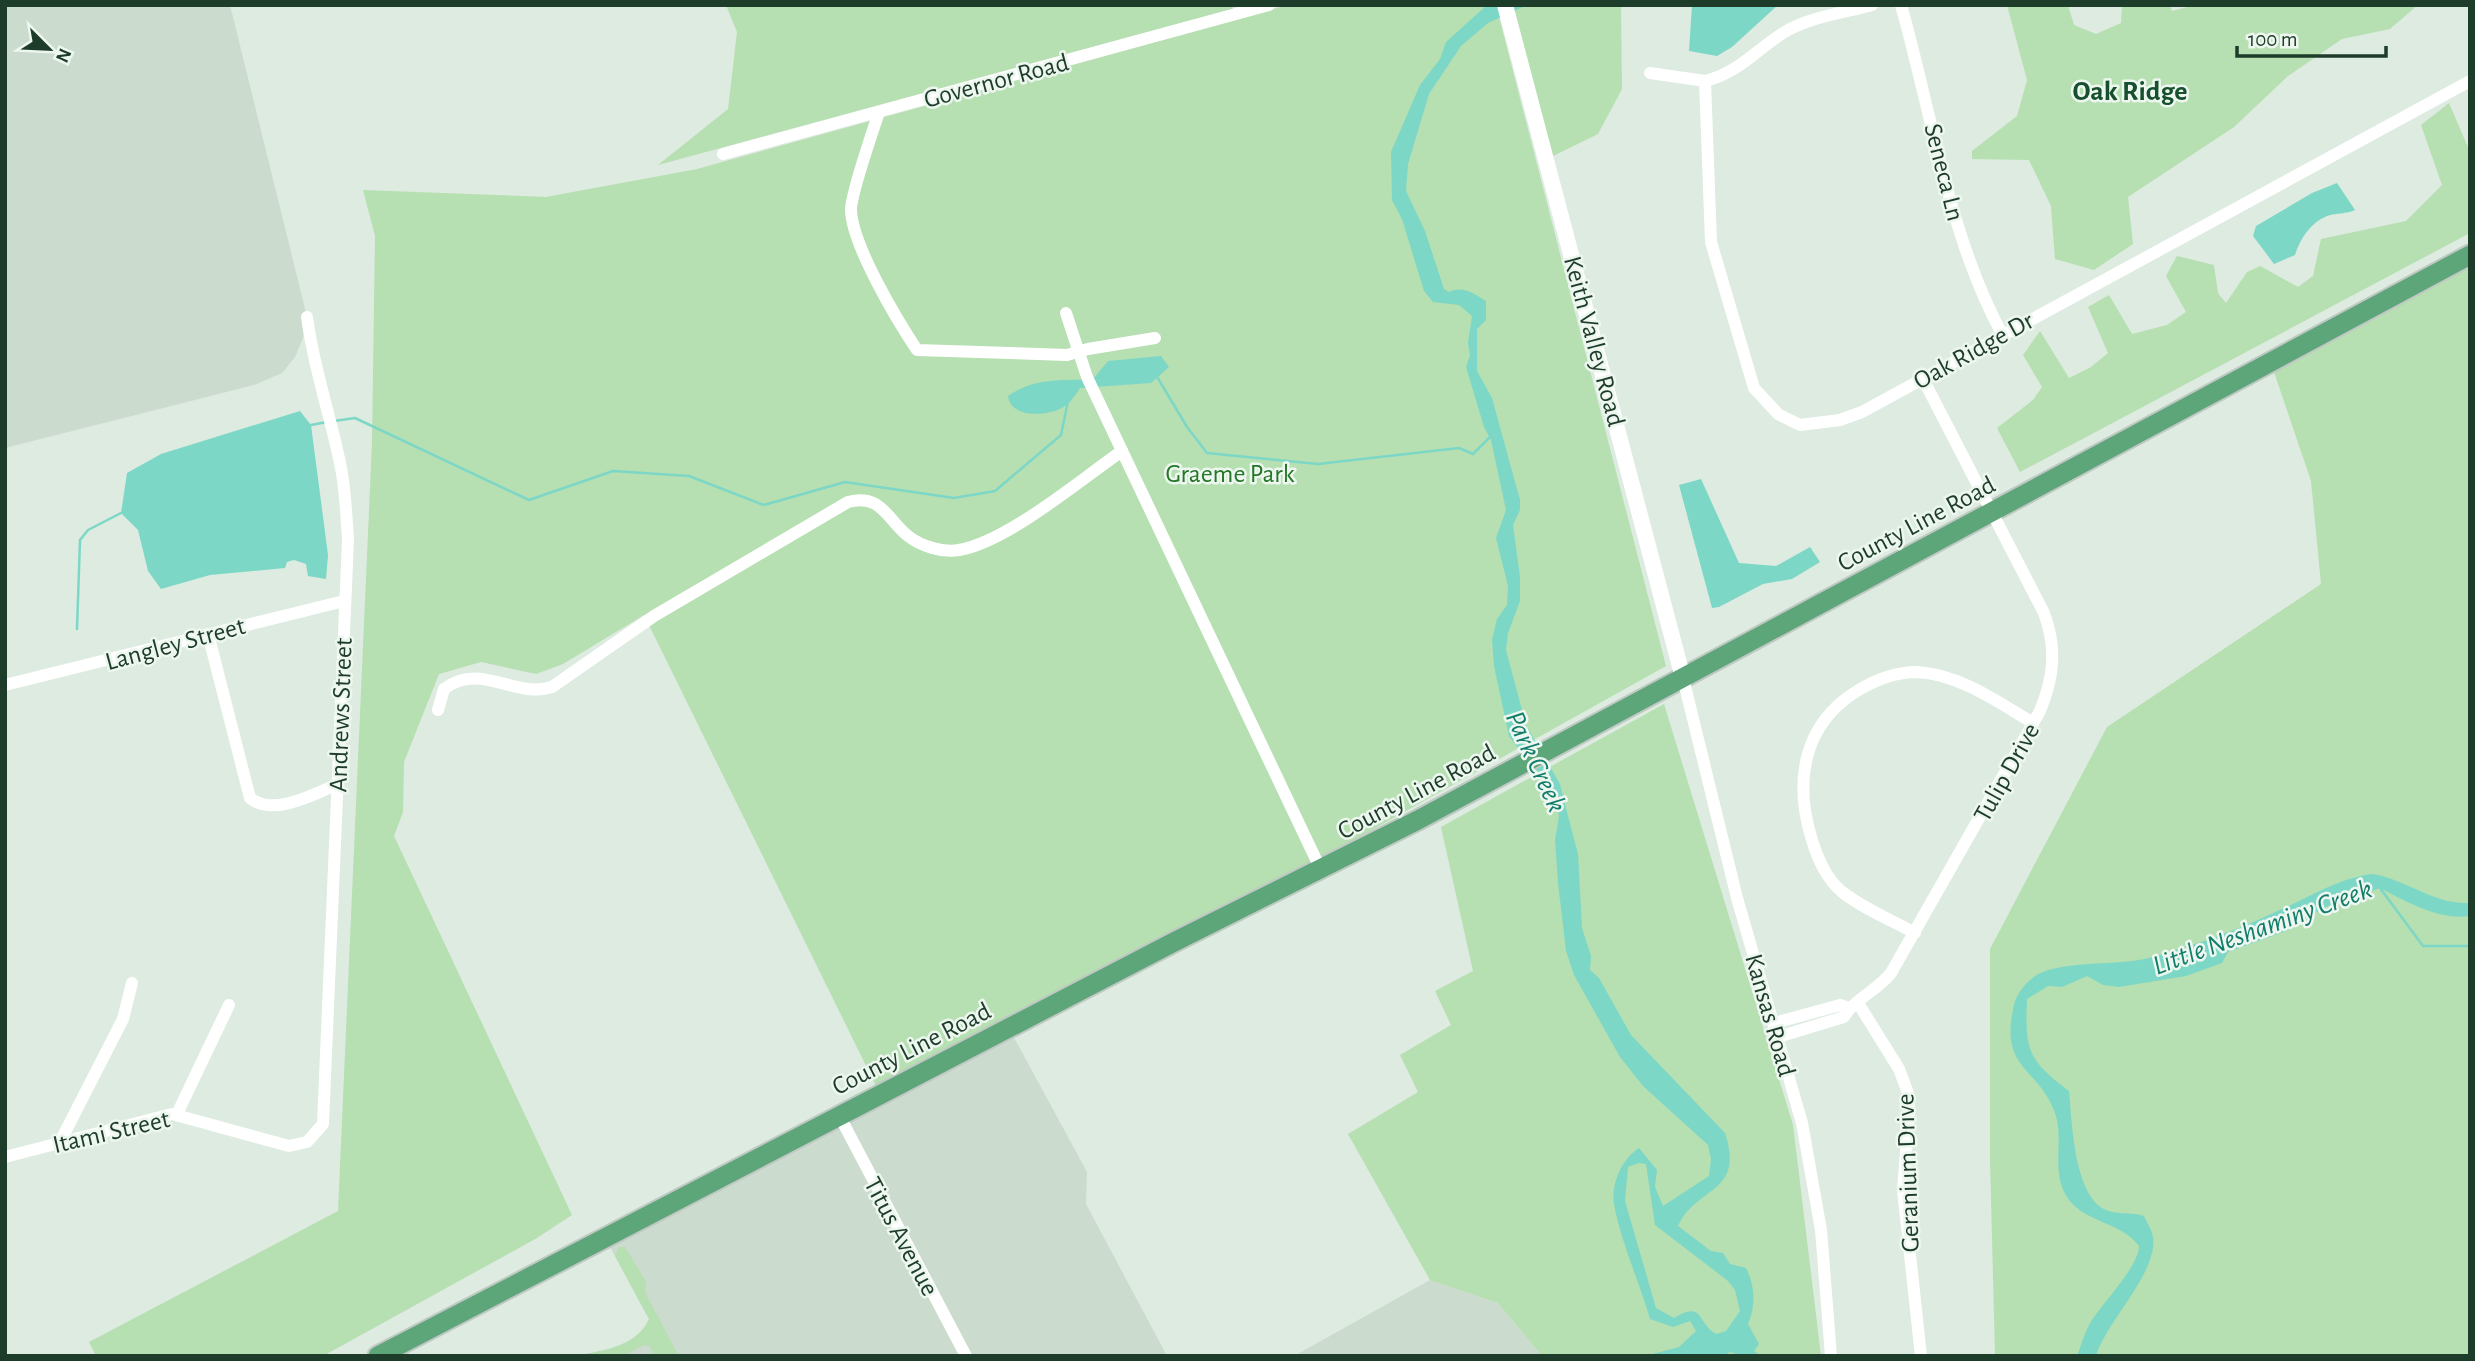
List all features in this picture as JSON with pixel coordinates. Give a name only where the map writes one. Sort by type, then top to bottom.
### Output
[{"type":"main road","name":"County Line Road","points":[[378,1356],[839,1115],[1525,763],[2470,255]]},
{"type":"street","name":"Governor Road","points":[[723,154],[1269,5]]},
{"type":"street","name":"Keith Valley Road","points":[[1505,5],[1683,678]]},
{"type":"street","points":[[1650,73],[1705,81],[1720,77],[1747,62],[1784,32],[1872,5]]},
{"type":"street","name":"Seneca Ln","points":[[1901,5],[1965,253],[1981,294],[2002,334]]},
{"type":"street","name":"Oak Ridge Dr","points":[[1705,81],[1711,242],[1754,388],[1764,403],[1800,425],[1818,424],[1862,412],[2470,81]]},
{"type":"street","points":[[879,112],[851,209],[862,246],[893,316],[917,350],[1067,355],[1156,338]]},
{"type":"street","points":[[1066,313],[1087,377],[1321,870]]},
{"type":"street","name":"Andrews Street","points":[[307,317],[313,362],[321,383],[339,457],[346,501],[348,540],[324,1118]]},
{"type":"street","name":"Tulip Drive","points":[[1778,1037],[1844,1017],[1854,1005],[1874,992],[1891,974],[2033,723],[2051,683],[2052,635],[2040,603],[1922,377]]},
{"type":"street","points":[[438,710],[444,689],[464,679],[484,678],[537,692],[552,687],[644,623],[848,502],[870,501],[882,506],[907,535],[937,549],[957,551],[1007,530],[1122,451]]},
{"type":"street","name":"Langley Street","points":[[5,685],[344,601]]},
{"type":"street","points":[[208,635],[250,798],[268,806],[302,799],[338,785]]},
{"type":"street","points":[[1915,933],[1840,890],[1814,848],[1803,807],[1802,789],[1807,751],[1817,730],[1848,697],[1878,680],[1906,673],[1954,681],[2033,723]]},
{"type":"street","name":"Kansas Road","points":[[1683,678],[1737,898],[1778,1037],[1813,1176],[1821,1230],[1831,1356]]},
{"type":"street","points":[[60,1142],[123,1019],[132,983]]},
{"type":"street","points":[[177,1114],[229,1004]]},
{"type":"street","points":[[1774,1023],[1840,1005],[1854,1005]]},
{"type":"street","name":"Geranium Drive","points":[[1854,1005],[1899,1069],[1908,1093],[1903,1191],[1921,1356]]},
{"type":"street","name":"Itami Street","points":[[5,1157],[177,1114],[289,1146],[312,1139],[324,1118]]},
{"type":"street","name":"Titus Avenue","points":[[839,1115],[965,1356]]},
{"type":"shaded area","points":[[5,5],[230,5],[307,317],[303,338],[295,357],[282,373],[254,385],[5,448]]},
{"type":"shaded area","points":[[1011,1032],[1087,1172],[1086,1204],[1167,1356],[623,1356],[658,1336],[609,1245]]},
{"type":"shaded area","points":[[1430,1280],[1498,1303],[1542,1356],[1294,1356]]},
{"type":"green space","points":[[726,5],[1232,5],[1233,9],[658,165],[728,109],[737,32]]},
{"type":"green space","name":"Graeme Park","points":[[1288,5],[1496,5],[1666,666],[1318,860],[876,1086],[644,615],[563,664],[536,674],[481,662],[439,674],[404,762],[403,812],[394,836],[572,1215],[537,1238],[323,1356],[96,1356],[89,1342],[338,1211],[372,443],[375,236],[363,190],[546,197],[697,169]]},
{"type":"green space","points":[[1506,5],[1621,5],[1622,89],[1598,134],[1551,157]]},
{"type":"green space","points":[[2007,5],[2068,5],[2074,25],[2096,34],[2121,23],[2122,5],[2170,5],[2172,11],[2195,5],[2418,5],[2390,29],[2342,39],[2288,76],[2234,127],[2128,197],[2133,244],[2094,270],[2055,259],[2051,206],[2029,160],[1972,159],[1972,151],[2017,116],[2027,80]]},
{"type":"green space","points":[[2449,103],[2470,152],[2470,233],[2020,472],[1997,428],[2033,400],[2042,387],[2023,355],[2040,331],[2069,378],[2091,367],[2108,353],[2088,307],[2109,295],[2132,334],[2167,325],[2186,312],[2166,276],[2177,256],[2214,265],[2218,293],[2226,303],[2247,272],[2260,266],[2298,287],[2313,276],[2321,239],[2406,221],[2442,185],[2421,125]]},
{"type":"green space","points":[[2470,266],[2470,1356],[1995,1356],[1990,1159],[1990,949],[2107,727],[2321,584],[2311,481],[2273,369]]},
{"type":"green space","points":[[1664,704],[1793,1125],[1821,1356],[1542,1356],[1498,1303],[1430,1280],[1348,1134],[1418,1092],[1400,1055],[1451,1025],[1435,991],[1473,971],[1441,827]]},
{"type":"green space","points":[[619,1247],[625,1247],[646,1282],[645,1292],[677,1353],[684,1356],[654,1356],[650,1346],[644,1345],[623,1356],[574,1356],[605,1350],[626,1342],[643,1329],[649,1319],[615,1256]]},
{"type":"water","name":"Park Creek","points":[[1487,5],[1527,5],[1488,23],[1461,46],[1429,94],[1408,164],[1406,191],[1425,231],[1444,289],[1449,292],[1464,290],[1486,301],[1486,320],[1477,329],[1477,371],[1492,398],[1520,500],[1520,510],[1513,525],[1520,577],[1520,601],[1508,633],[1506,650],[1526,725],[1560,784],[1578,854],[1582,928],[1591,956],[1590,970],[1599,978],[1631,1035],[1725,1133],[1730,1153],[1729,1168],[1724,1179],[1686,1213],[1678,1226],[1711,1251],[1723,1253],[1730,1264],[1746,1268],[1753,1296],[1748,1324],[1759,1344],[1754,1351],[1761,1356],[1742,1356],[1730,1352],[1724,1356],[1645,1356],[1679,1347],[1696,1331],[1690,1321],[1673,1327],[1650,1319],[1617,1218],[1614,1204],[1616,1180],[1628,1158],[1639,1148],[1657,1170],[1655,1187],[1663,1206],[1709,1176],[1711,1159],[1708,1145],[1643,1086],[1620,1057],[1574,975],[1566,951],[1558,883],[1555,840],[1559,816],[1556,801],[1509,736],[1494,666],[1492,640],[1497,619],[1507,605],[1508,586],[1496,538],[1506,510],[1491,440],[1484,427],[1466,367],[1470,355],[1468,343],[1472,316],[1459,305],[1433,302],[1424,291],[1402,219],[1392,200],[1391,152],[1420,85],[1440,59],[1446,42]],"holes":[[[1639,1163],[1646,1164],[1655,1225],[1728,1281],[1735,1290],[1740,1311],[1726,1331],[1716,1334],[1695,1312],[1690,1311],[1674,1318],[1656,1308],[1625,1201],[1628,1167]]]},
{"type":"water","points":[[1692,5],[1778,5],[1732,47],[1717,56],[1689,51]]},
{"type":"water","points":[[2337,183],[2355,210],[2321,219],[2306,232],[2295,255],[2274,264],[2253,236],[2256,226],[2312,193]]},
{"type":"water","points":[[1161,356],[1169,367],[1151,383],[1080,388],[1060,409],[1037,414],[1022,412],[1010,403],[1008,396],[1028,386],[1060,380],[1093,379],[1108,361]]},
{"type":"water","points":[[300,411],[311,425],[328,555],[326,579],[308,576],[306,564],[294,560],[287,562],[285,568],[210,575],[161,589],[148,571],[138,530],[121,513],[127,473],[161,454]]},
{"type":"water","points":[[1701,479],[1739,563],[1776,566],[1810,547],[1820,562],[1792,579],[1763,584],[1712,608],[1679,485]]},
{"type":"water","name":"Little Neshaminy Creek","points":[[2373,874],[2445,900],[2470,903],[2470,916],[2435,913],[2380,888],[2323,908],[2286,931],[2228,952],[2222,963],[2186,976],[2119,987],[2103,985],[2087,976],[2062,987],[2048,986],[2027,999],[2028,1042],[2032,1052],[2044,1071],[2069,1091],[2076,1155],[2085,1187],[2102,1208],[2144,1216],[2153,1237],[2148,1266],[2110,1327],[2096,1356],[2077,1356],[2089,1325],[2133,1264],[2139,1246],[2123,1232],[2076,1208],[2063,1189],[2058,1166],[2057,1119],[2046,1094],[2022,1065],[2012,1044],[2013,1010],[2020,991],[2031,979],[2045,971],[2157,956],[2231,931],[2338,883]]},
{"type":"waterway","points":[[1156,375],[1187,427],[1207,453],[1318,464],[1459,448],[1473,454],[1490,437]]},
{"type":"waterway","points":[[334,421],[355,418],[529,500],[613,471],[689,476],[764,505],[845,482],[954,498],[995,491],[1061,435],[1068,401]]},
{"type":"waterway","points":[[311,425],[327,422]]},
{"type":"waterway","points":[[77,629],[80,540],[88,530],[121,513]]},
{"type":"waterway","name":"Little Neshaminy Creek","points":[[2380,888],[2423,946],[2470,946]]},
{"type":"district","name":"Oak Ridge","points":[[2130,90]]}]
